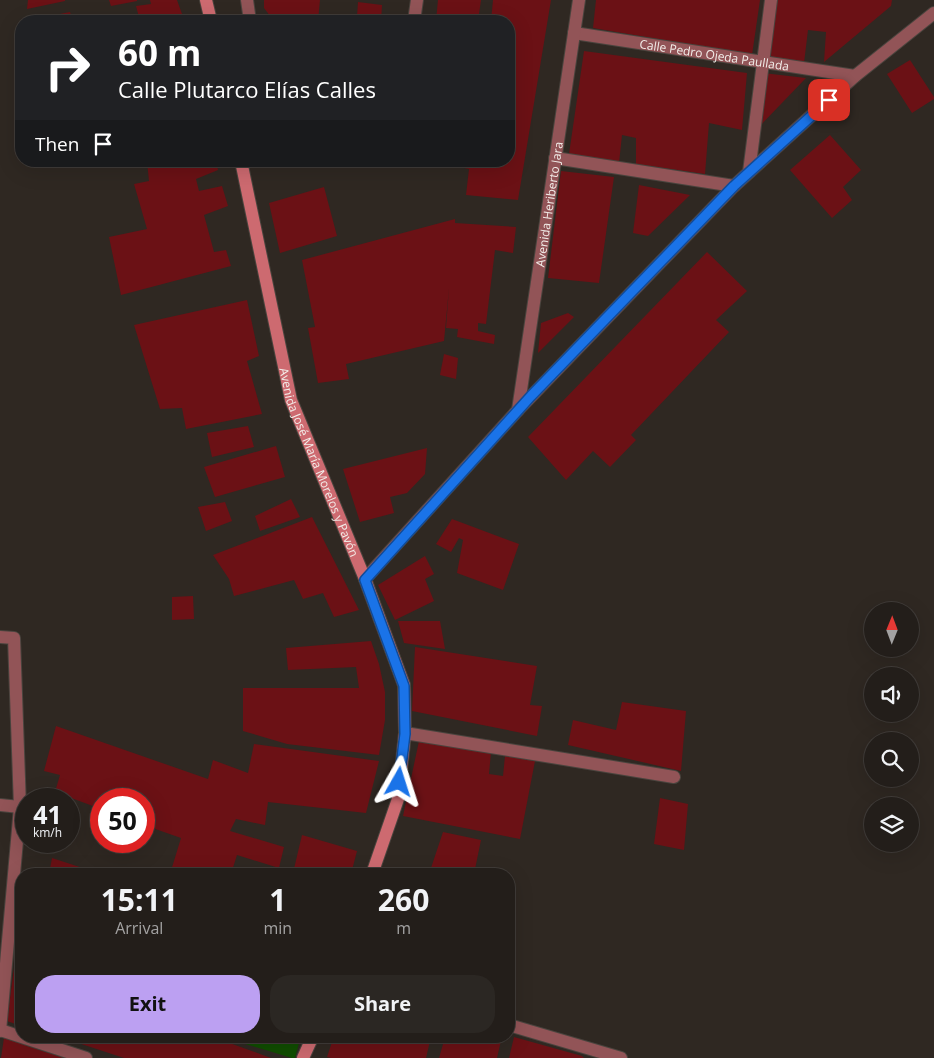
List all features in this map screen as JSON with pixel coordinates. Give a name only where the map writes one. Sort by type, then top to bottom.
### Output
[{"type":"main road","points":[[206,0],[210,15]]},
{"type":"main road","name":"Avenida José María Morelos y Pavón","points":[[242,167],[291,400],[365,580],[404,686],[405,734],[398,798],[374,868]]},
{"type":"main road","points":[[306,1057],[311,1043]]},
{"type":"street","points":[[247,0],[249,15]]},
{"type":"street","points":[[415,15],[417,0]]},
{"type":"street","name":"Avenida Heriberto Jara","points":[[518,410],[579,0]]},
{"type":"street","points":[[749,172],[771,0]]},
{"type":"street","points":[[365,580],[518,410],[734,186],[855,76],[934,12]]},
{"type":"street","name":"Calle Pedro Ojeda Paullada","points":[[574,33],[855,76]]},
{"type":"street","points":[[555,158],[734,186]]},
{"type":"street","points":[[0,637],[14,638],[19,788]]},
{"type":"street","points":[[405,734],[674,778]]},
{"type":"street","points":[[0,805],[15,806]]},
{"type":"street","points":[[15,840],[6,898],[0,1030],[15,1035]]},
{"type":"street","points":[[515,1027],[621,1058]]},
{"type":"street","points":[[40,1043],[86,1058]]},
{"type":"green space","points":[[242,1043],[299,1043],[295,1058]]},
{"type":"building","points":[[28,0],[65,0],[65,1],[27,9]]},
{"type":"building","points":[[109,0],[137,0],[137,1],[111,6]]},
{"type":"building","points":[[150,0],[177,0],[182,14],[138,15],[136,6],[151,4]]},
{"type":"building","points":[[264,0],[320,0],[319,15],[269,15],[264,8]]},
{"type":"building","points":[[438,0],[481,0],[479,15],[437,15]]},
{"type":"building","points":[[493,0],[551,0],[518,200],[466,195],[469,169],[460,167],[515,167],[515,15],[492,15]]},
{"type":"building","points":[[596,0],[760,0],[752,55],[593,28]]},
{"type":"building","points":[[775,0],[892,0],[891,6],[824,62],[826,32],[808,30],[804,63],[769,58]]},
{"type":"building","points":[[358,2],[382,5],[381,15],[357,15]]},
{"type":"building","points":[[70,12],[71,15],[55,15]]},
{"type":"building","points":[[584,51],[747,73],[742,130],[709,123],[705,174],[636,164],[636,138],[622,135],[619,163],[569,154]]},
{"type":"building","points":[[910,60],[934,97],[934,99],[912,113],[887,74]]},
{"type":"building","points":[[763,73],[806,78],[757,129]]},
{"type":"building","points":[[830,135],[861,170],[843,187],[852,200],[832,218],[790,170]]},
{"type":"building","points":[[148,167],[217,167],[218,170],[196,179],[199,191],[222,186],[228,206],[204,215],[214,252],[226,250],[231,266],[121,295],[109,237],[147,229],[134,184],[149,181]]},
{"type":"building","points":[[561,171],[614,177],[599,283],[548,278]]},
{"type":"building","points":[[639,185],[690,195],[648,236],[633,233]]},
{"type":"building","points":[[324,187],[337,236],[280,253],[269,203]]},
{"type":"building","points":[[455,219],[455,223],[516,227],[513,253],[495,250],[486,324],[478,323],[478,331],[495,335],[494,344],[457,337],[458,329],[446,328],[449,288],[444,341],[346,364],[349,379],[318,383],[308,328],[315,327],[302,260]]},
{"type":"building","points":[[707,252],[747,291],[716,320],[729,332],[631,435],[636,440],[610,467],[593,451],[566,480],[528,437]]},
{"type":"building","points":[[247,300],[259,356],[247,361],[262,414],[186,429],[182,408],[160,409],[134,325]]},
{"type":"building","points":[[568,313],[574,317],[538,353],[541,323]]},
{"type":"building","points":[[444,354],[458,358],[456,379],[440,375]]},
{"type":"building","points":[[248,426],[254,447],[212,457],[207,433]]},
{"type":"building","points":[[276,446],[285,477],[215,497],[204,467]]},
{"type":"building","points":[[427,448],[425,474],[407,493],[390,497],[394,513],[360,522],[343,469]]},
{"type":"building","points":[[291,499],[300,517],[260,531],[255,516]]},
{"type":"building","points":[[225,502],[232,521],[206,531],[198,507]]},
{"type":"building","points":[[312,517],[359,610],[334,617],[323,593],[303,599],[294,580],[234,596],[229,579],[213,555]]},
{"type":"building","points":[[452,519],[519,544],[503,590],[457,573],[463,540],[459,538],[451,552],[436,544]]},
{"type":"building","points":[[425,556],[434,574],[425,579],[434,601],[395,620],[378,585]]},
{"type":"building","points":[[193,596],[194,619],[172,620],[172,597]]},
{"type":"building","points":[[398,621],[440,621],[445,649],[404,643]]},
{"type":"building","points":[[371,641],[379,664],[385,692],[385,720],[379,755],[287,744],[243,731],[243,688],[359,688],[356,667],[288,670],[286,648]]},
{"type":"building","points":[[415,647],[537,666],[530,705],[542,706],[537,736],[412,711]]},
{"type":"building","points":[[622,702],[686,711],[681,771],[568,745],[573,720],[616,730]]},
{"type":"building","points":[[56,726],[208,779],[213,760],[248,773],[254,744],[379,761],[366,813],[268,802],[265,825],[236,819],[230,831],[284,847],[279,868],[237,855],[233,868],[172,868],[181,838],[155,829],[155,788],[90,788],[90,805],[80,801],[80,788],[56,788],[60,775],[44,771]]},
{"type":"building","points":[[419,741],[491,752],[489,774],[503,776],[505,756],[535,761],[520,839],[403,816]]},
{"type":"building","points":[[660,798],[688,804],[684,850],[654,844]]},
{"type":"building","points":[[443,832],[481,840],[475,868],[431,868]]},
{"type":"building","points":[[302,835],[357,851],[353,868],[294,868]]},
{"type":"building","points":[[52,858],[83,868],[50,868]]},
{"type":"building","points":[[14,968],[15,1024],[7,1021]]},
{"type":"building","points":[[515,1037],[584,1058],[509,1058],[513,1043],[515,1043]]},
{"type":"building","points":[[4,1038],[64,1058],[1,1058]]},
{"type":"building","points":[[78,1043],[229,1043],[271,1058],[124,1058]]},
{"type":"building","points":[[332,1043],[430,1043],[426,1058],[327,1057]]},
{"type":"building","points":[[439,1043],[500,1043],[497,1058],[439,1058],[443,1044]]},
{"type":"route","points":[[399,782],[405,734],[404,686],[365,580],[531,396],[734,186],[829,100]]}]
